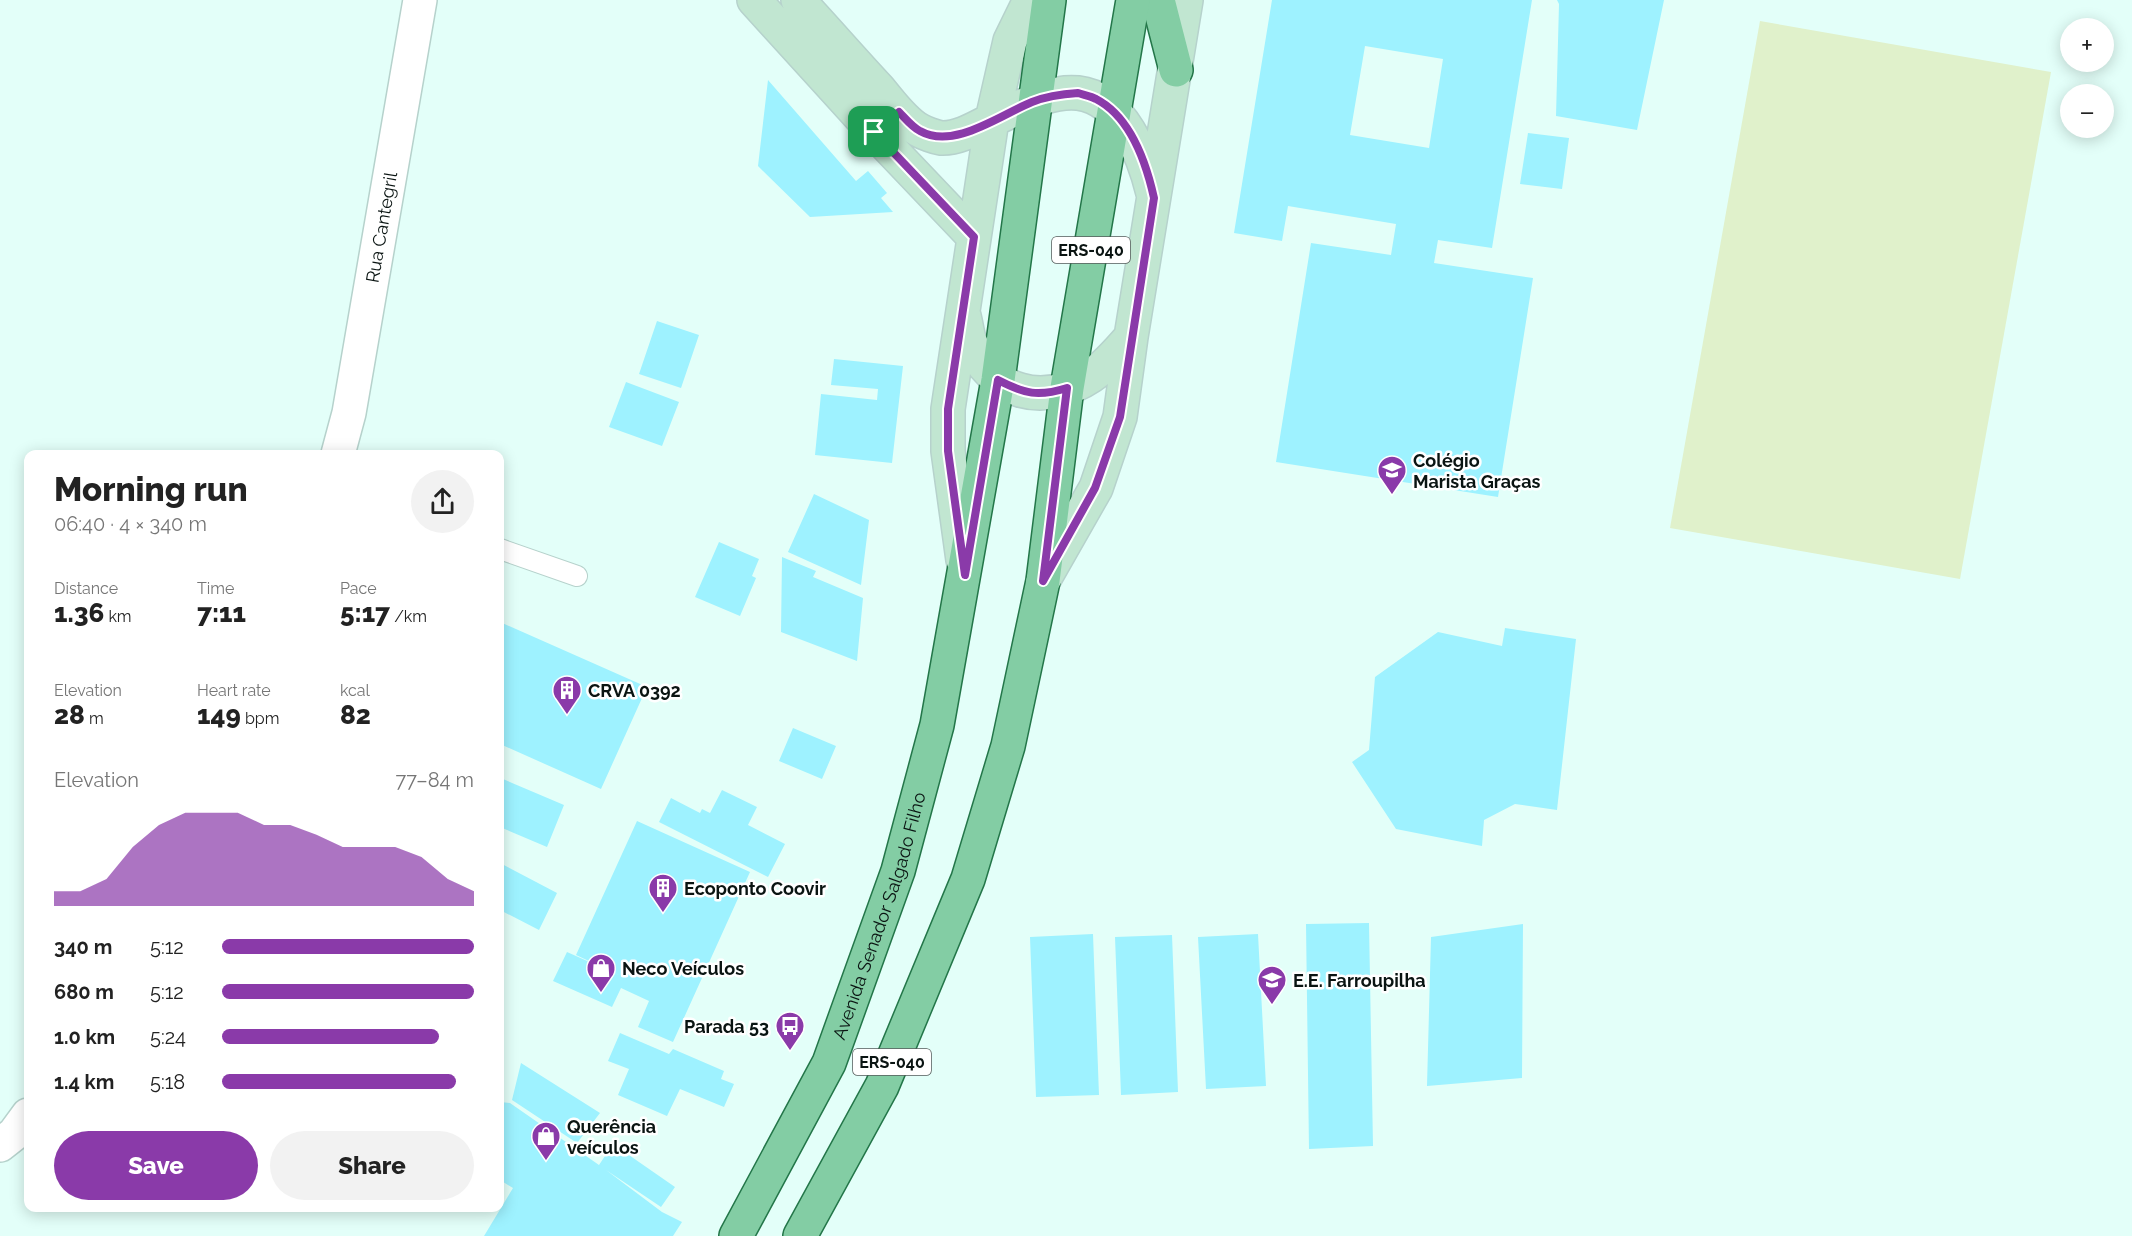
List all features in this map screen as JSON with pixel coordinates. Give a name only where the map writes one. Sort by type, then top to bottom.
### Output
[{"type":"main road","name":"Avenida Senador Salgado Filho","points":[[736,1236],[828,1063],[898,872],[937,725],[998,380],[1049,0]]},
{"type":"main road","name":"ERS-040","points":[[800,1236],[882,1086],[968,879],[1008,746],[1043,581],[1067,388],[1133,0]]},
{"type":"main road","points":[[1158,0],[1176,70]]},
{"type":"street","name":"Rua Cantegril","points":[[339,450],[349,413],[420,0]]},
{"type":"street","points":[[754,0],[874,132],[974,237]]},
{"type":"street","points":[[798,0],[899,112],[919,131],[941,138],[966,133],[1034,101],[1057,95],[1078,93],[1095,98],[1114,111],[1136,142],[1148,171],[1154,198]]},
{"type":"street","name":"Avenida Senador Salgado Filho","points":[[965,575],[948,451],[948,409],[992,120],[1010,41],[1030,0]]},
{"type":"street","points":[[1043,581],[1095,488],[1120,417],[1186,0]]},
{"type":"street","points":[[874,132],[899,112]]},
{"type":"street","points":[[963,309],[969,338],[981,360],[998,380],[1018,390],[1033,394],[1049,394],[1091,376],[1108,362],[1131,337]]},
{"type":"street","points":[[0,1145],[14,1134],[24,1120]]},
{"type":"lane","points":[[504,550],[577,576]]},
{"type":"green space","points":[[1760,21],[2051,72],[1960,579],[1670,528]]},
{"type":"building","points":[[1272,0],[1532,0],[1492,248],[1438,240],[1434,263],[1533,278],[1498,497],[1276,462],[1311,243],[1391,255],[1396,224],[1288,206],[1282,241],[1234,233]],"holes":[[[1365,46],[1443,59],[1429,148],[1350,135]]]},
{"type":"building","points":[[1557,0],[1664,0],[1637,130],[1556,116],[1559,4]]},
{"type":"building","points":[[768,80],[856,181],[868,171],[887,193],[881,198],[893,212],[810,217],[758,166]]},
{"type":"building","points":[[1528,133],[1569,138],[1562,189],[1520,184]]},
{"type":"building","points":[[657,321],[699,335],[681,388],[639,374]]},
{"type":"building","points":[[834,359],[903,366],[892,463],[815,455],[821,394],[877,400],[878,389],[831,385]]},
{"type":"building","points":[[626,382],[679,402],[662,446],[609,427]]},
{"type":"building","points":[[814,494],[869,520],[861,585],[788,552]]},
{"type":"building","points":[[719,542],[759,559],[752,576],[756,578],[740,616],[695,597]]},
{"type":"building","points":[[782,557],[816,571],[813,577],[863,598],[857,661],[781,632]]},
{"type":"building","name":"CRVA 0392","points":[[504,624],[647,687],[601,789],[504,746]]},
{"type":"building","points":[[1505,628],[1576,639],[1557,810],[1515,804],[1484,820],[1482,846],[1396,829],[1352,762],[1369,750],[1375,677],[1438,632],[1502,646]]},
{"type":"building","points":[[793,728],[836,746],[822,779],[779,761]]},
{"type":"building","points":[[504,779],[564,805],[547,847],[504,829]]},
{"type":"building","points":[[722,790],[757,807],[748,825],[785,844],[768,877],[659,822],[671,798],[700,813],[702,809],[710,813]]},
{"type":"building","name":"Ecoponto Coovir","points":[[637,821],[750,872],[673,1042],[638,1027],[649,1001],[621,988],[612,1007],[553,981],[567,952],[621,976],[576,955]]},
{"type":"building","points":[[504,865],[557,893],[539,930],[504,912]]},
{"type":"building","points":[[1369,923],[1373,1146],[1309,1149],[1306,924]]},
{"type":"building","points":[[1523,924],[1522,1078],[1427,1086],[1431,937]]},
{"type":"building","points":[[1093,934],[1099,1095],[1036,1097],[1030,937]]},
{"type":"building","points":[[1258,934],[1266,1086],[1206,1089],[1198,937]]},
{"type":"building","points":[[1172,935],[1178,1092],[1121,1095],[1115,937]]},
{"type":"building","points":[[620,1033],[669,1054],[673,1049],[724,1071],[721,1079],[734,1084],[724,1107],[680,1089],[667,1116],[618,1095],[629,1069],[608,1061]]},
{"type":"building","points":[[521,1063],[600,1113],[577,1143],[512,1100]]},
{"type":"building","name":"Querência veículos","points":[[504,1102],[510,1103],[599,1165],[613,1144],[675,1187],[661,1207],[606,1170],[662,1212],[682,1222],[673,1236],[484,1236],[498,1212],[504,1212],[504,1203],[513,1188],[504,1182]]},
{"type":"place","name":"Colégio Marista Graças","points":[[1392,496]]},
{"type":"place","name":"CRVA 0392","points":[[567,716]]},
{"type":"place","name":"Ecoponto Coovir","points":[[663,914]]},
{"type":"place","name":"Neco Veículos","points":[[601,994]]},
{"type":"place","name":"E.E. Farroupilha","points":[[1272,1006]]},
{"type":"place","name":"Parada 53","points":[[790,1052]]},
{"type":"place","name":"Querência veículos","points":[[546,1162]]},
{"type":"route","points":[[1078,93],[1095,98],[1114,111],[1136,142],[1148,171],[1154,198],[1120,417],[1095,488],[1043,581],[1067,388],[1049,394],[1033,394],[1018,390],[998,380],[965,575],[948,451],[948,409],[974,237],[874,132],[899,112],[919,131],[941,138],[966,133],[1034,101],[1078,93]]}]
